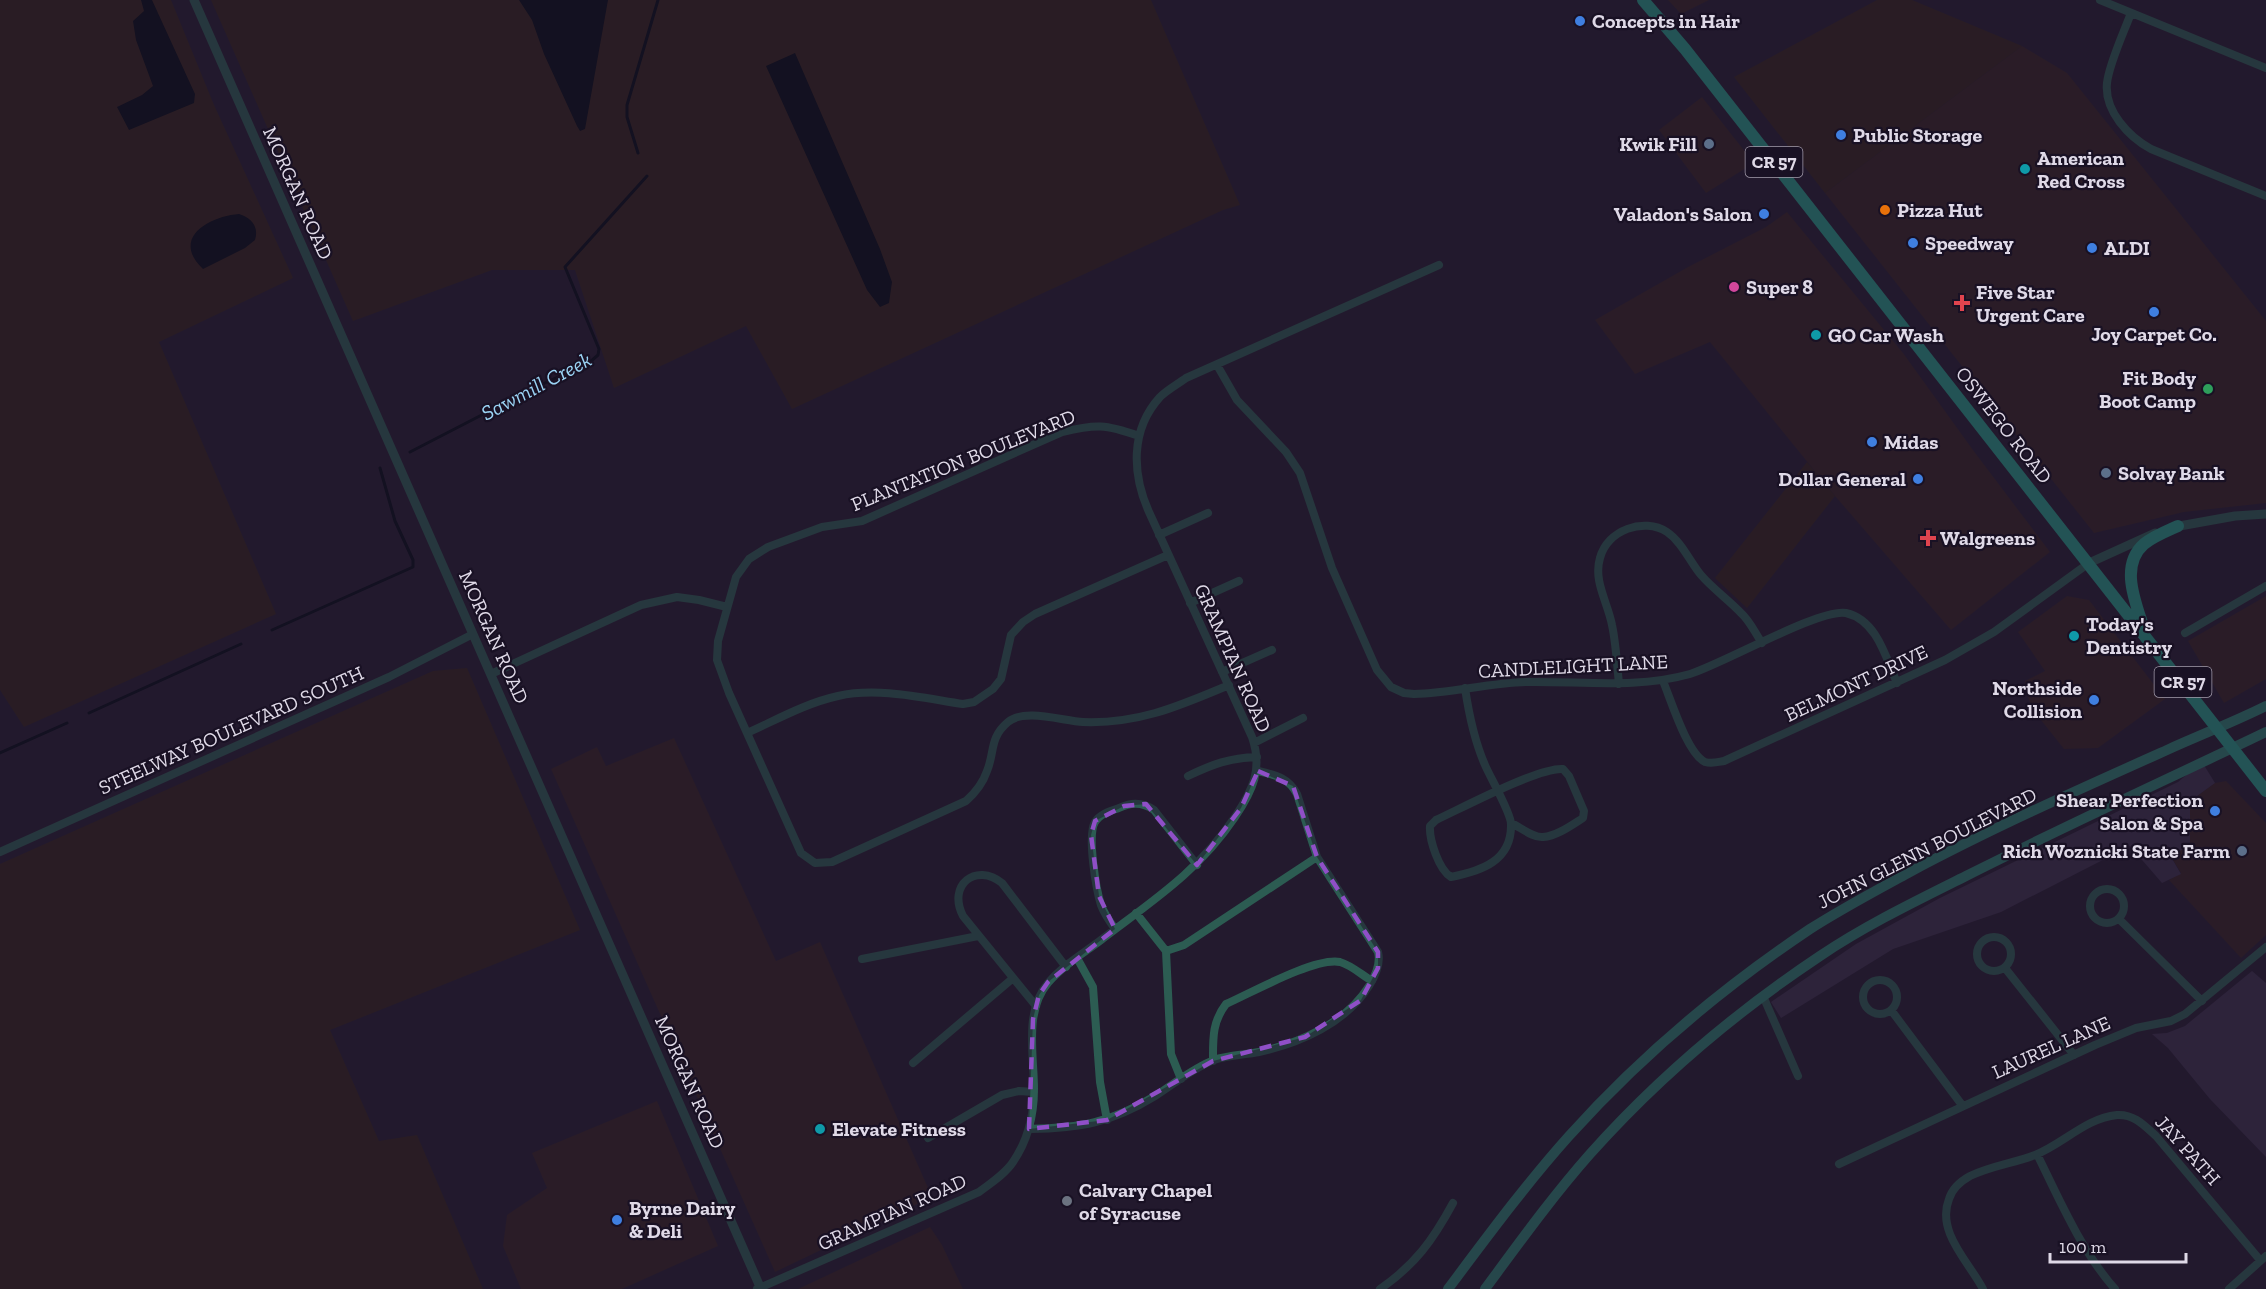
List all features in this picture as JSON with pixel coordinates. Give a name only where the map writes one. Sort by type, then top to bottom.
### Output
[{"type":"main road","name":"OSWEGO ROAD","points":[[1643,0],[1685,49],[2266,790]]},
{"type":"main road","points":[[2146,636],[2131,583],[2131,568],[2135,554],[2143,545],[2178,526]]},
{"type":"main road","name":"JOHN GLENN BOULEVARD","points":[[1448,1289],[1511,1206],[1599,1104],[1659,1046],[1738,980],[1840,911],[1939,856],[2159,753],[2266,706]]},
{"type":"main road","points":[[1485,1289],[1544,1209],[1598,1146],[1685,1060],[1763,996],[1821,956],[1891,914],[1999,859],[2266,732]]},
{"type":"street","name":"MORGAN ROAD","points":[[194,0],[760,1288]]},
{"type":"street","points":[[2100,0],[2266,68]]},
{"type":"street","points":[[2131,13],[2107,80],[2109,101],[2119,122],[2151,149],[2266,196]]},
{"type":"street","name":"GRAMPIAN ROAD","points":[[760,1288],[979,1192],[1012,1163],[1025,1142],[1029,1129],[1034,1092],[1033,1019],[1039,995],[1048,982],[1066,967],[1197,865],[1225,832],[1241,808],[1258,771],[1254,743],[1159,535],[1137,481],[1135,465],[1139,436],[1148,412],[1161,396],[1186,378],[1439,265]]},
{"type":"street","name":"CANDLELIGHT LANE","points":[[1217,364],[1237,400],[1286,452],[1300,473],[1332,568],[1377,670],[1387,684],[1404,693],[1414,694],[1526,682],[1619,684],[1663,681],[1693,673],[1833,613],[1856,616],[1864,621],[1874,632],[1897,683]]},
{"type":"street","name":"PLANTATION BOULEVARD","points":[[1139,436],[1104,425],[1092,425],[1062,432],[862,521],[822,527],[768,547],[755,554],[736,577],[718,641],[717,660],[791,834],[805,858],[819,864],[832,862],[966,801],[979,787],[988,770],[993,742],[1007,722],[1017,716],[1084,722],[1148,716],[1228,686]]},
{"type":"street","points":[[1159,535],[1208,513]]},
{"type":"street","points":[[2089,563],[2141,538],[2178,526],[2235,516],[2266,514]]},
{"type":"street","points":[[1619,684],[1612,623],[1599,583],[1599,559],[1609,543],[1620,532],[1632,527],[1652,525],[1666,531],[1675,539],[1702,577],[1743,614],[1762,643]]},
{"type":"street","points":[[747,733],[797,710],[838,696],[872,693],[963,704],[974,702],[985,696],[1001,679],[1011,635],[1023,622],[1035,614],[1168,555]]},
{"type":"street","name":"BELMONT DRIVE","points":[[1663,681],[1694,750],[1702,760],[1711,764],[1724,761],[1945,660],[1994,632],[2089,563]]},
{"type":"street","points":[[1190,603],[1239,581]]},
{"type":"street","points":[[2185,633],[2266,586]]},
{"type":"street","points":[[491,674],[641,605],[666,598],[699,600],[727,608]]},
{"type":"street","name":"STEELWAY BOULEVARD SOUTH","points":[[0,852],[389,677],[473,634]]},
{"type":"street","points":[[1222,672],[1272,650]]},
{"type":"street","points":[[1465,688],[1473,734],[1497,792],[1511,823],[1505,850],[1489,865],[1472,873],[1451,877],[1444,870],[1429,834],[1430,826],[1436,820],[1497,792],[1542,772],[1563,768],[1569,776],[1584,812],[1583,818],[1567,829],[1542,837],[1511,823]]},
{"type":"street","points":[[1254,743],[1303,718]]},
{"type":"street","points":[[1188,776],[1234,757],[1257,757]]},
{"type":"street","points":[[1029,1129],[1060,1129],[1107,1120],[1127,1112],[1213,1061],[1279,1047],[1305,1037],[1346,1013],[1360,1000],[1372,981],[1380,959],[1378,952],[1317,857],[1293,786],[1277,775],[1258,771]]},
{"type":"street","points":[[1115,929],[1102,908],[1099,896],[1091,835],[1095,820],[1124,806],[1146,804],[1154,810],[1197,865]]},
{"type":"street","points":[[1166,951],[1184,945],[1317,857]]},
{"type":"street","points":[[1036,1006],[978,936],[958,907],[957,898],[962,883],[981,875],[997,879],[1002,883],[1066,967]]},
{"type":"street","points":[[2102,889],[2119,893],[2124,903],[2119,919],[2108,924],[2097,921],[2090,912],[2090,900],[2093,896],[2102,889]]},
{"type":"street","points":[[1136,914],[1166,951],[1172,1054],[1181,1079]]},
{"type":"street","points":[[2119,919],[2202,1001]]},
{"type":"street","points":[[862,959],[978,936]]},
{"type":"street","points":[[1991,937],[2007,942],[2012,952],[2005,968],[1995,972],[1989,971],[1980,964],[1977,954],[1981,943],[1991,937]]},
{"type":"street","name":"LAUREL LANE","points":[[1839,1164],[1962,1105],[2136,1028],[2171,1021],[2185,1014],[2266,947]]},
{"type":"street","points":[[1077,958],[1093,987],[1100,1082],[1107,1120]]},
{"type":"street","points":[[1213,1061],[1213,1029],[1218,1015],[1226,1004],[1312,965],[1328,961],[1342,963],[1372,981]]},
{"type":"street","points":[[2005,968],[2074,1055]]},
{"type":"street","points":[[913,1063],[1012,979]]},
{"type":"street","points":[[1882,980],[1892,985],[1897,1001],[1891,1010],[1880,1014],[1869,1011],[1866,1007],[1863,1002],[1864,991],[1871,982],[1882,980]]},
{"type":"street","points":[[1763,996],[1798,1076]]},
{"type":"street","points":[[1891,1010],[1962,1105]]},
{"type":"street","points":[[928,1138],[1002,1095],[1019,1091],[1034,1092]]},
{"type":"street","name":"JAY PATH","points":[[1983,1289],[1951,1238],[1947,1220],[1948,1199],[1954,1188],[1970,1176],[2037,1154],[2098,1120],[2116,1115],[2136,1119],[2156,1136],[2263,1258]]},
{"type":"street","points":[[2037,1154],[2057,1196],[2092,1258],[2115,1289]]},
{"type":"street","points":[[1380,1289],[1410,1266],[1432,1240],[1453,1203]]},
{"type":"street","points":[[2229,1289],[2263,1258]]},
{"type":"highlighted area","points":[[1258,771],[1293,786],[1317,857],[1378,952],[1378,968],[1361,1000],[1305,1037],[1213,1061],[1107,1120],[1029,1129],[1033,1019],[1039,995],[1048,982],[1115,929],[1099,896],[1091,835],[1095,821],[1124,806],[1146,804],[1197,865],[1241,808]]},
{"type":"shaded area","points":[[0,0],[171,0],[214,105],[293,278],[159,342],[276,614],[24,727],[0,690]]},
{"type":"shaded area","points":[[141,0],[152,0],[195,94],[194,103],[129,130],[117,107],[142,95],[153,86],[136,40],[133,21],[144,11]]},
{"type":"shaded area","points":[[211,0],[1151,0],[1240,205],[1223,210],[792,409],[746,326],[614,388],[575,270],[492,270],[353,321]]},
{"type":"shaded area","points":[[519,0],[608,0],[585,129],[580,131],[577,126],[544,54],[532,20]]},
{"type":"shaded area","points":[[1668,0],[1709,0],[1681,14]]},
{"type":"shaded area","name":"Public Storage","points":[[1877,0],[1912,0],[2022,46],[1825,193],[1734,77]]},
{"type":"shaded area","points":[[2022,46],[2067,73],[2266,321],[2266,503],[2184,512],[2094,533],[1825,193]]},
{"type":"shaded area","points":[[795,53],[880,249],[892,282],[889,303],[880,307],[867,290],[766,66]]},
{"type":"shaded area","points":[[1702,97],[1754,163],[1706,193],[1659,130]]},
{"type":"shaded area","points":[[1787,212],[1903,353],[2050,552],[1951,630],[1835,496],[1710,342],[1635,374],[1595,320],[1688,267],[1766,227]]},
{"type":"shaded area","points":[[239,214],[248,218],[255,227],[255,240],[245,248],[203,269],[194,258],[191,248],[192,239],[206,224],[216,219]]},
{"type":"shaded area","points":[[1807,462],[1835,496],[1747,608],[1715,578]]},
{"type":"shaded area","points":[[2067,596],[2089,600],[2165,699],[2098,748],[2064,749],[2033,710],[2025,690],[2025,681],[2045,671],[2018,632]]},
{"type":"shaded area","points":[[2266,596],[2266,679],[2224,703],[2188,641]]},
{"type":"shaded area","points":[[467,668],[580,930],[330,1030],[379,1141],[417,1135],[483,1289],[0,1289],[0,864],[433,671]]},
{"type":"shaded area","points":[[674,738],[776,961],[820,942],[932,1197],[775,1272],[551,769],[597,747],[606,766]]},
{"type":"shaded area","points":[[2202,762],[2215,783],[2190,801],[2190,844],[2171,857],[2181,874],[2162,883],[2130,846],[2001,912],[1893,949],[1781,1018],[1771,1002],[1856,944],[1940,898],[2178,782]]},
{"type":"shaded area","points":[[2226,781],[2266,823],[2266,935],[2241,958],[2169,880],[2181,873],[2171,857],[2190,844],[2190,801],[2215,783]]},
{"type":"shaded area","points":[[2252,971],[2266,983],[2266,1157],[2210,1099],[2168,1048],[2152,1034],[2167,1033],[2185,1026]]},
{"type":"shaded area","points":[[657,1101],[718,1246],[622,1289],[521,1289],[503,1246],[507,1215],[547,1188],[532,1153]]},
{"type":"shaded area","points":[[930,1227],[942,1245],[963,1289],[798,1289]]},
{"type":"waterway","name":"Sawmill Creek","points":[[638,153],[627,117],[627,105],[658,0]]},
{"type":"waterway","name":"Sawmill Creek","points":[[410,452],[590,362],[598,355],[599,349],[565,267],[647,176]]},
{"type":"waterway","name":"Sawmill Creek","points":[[272,630],[413,567],[413,560],[395,521],[380,468]]},
{"type":"waterway","name":"Sawmill Creek","points":[[89,713],[241,644]]},
{"type":"waterway","name":"Sawmill Creek","points":[[0,753],[67,723]]},
{"type":"place","name":"Concepts in Hair","points":[[1580,21]]},
{"type":"place","name":"Public Storage","points":[[1841,135]]},
{"type":"place","name":"Kwik Fill","points":[[1709,144]]},
{"type":"place","name":"American Red Cross","points":[[2025,169]]},
{"type":"place","name":"Pizza Hut","points":[[1885,210]]},
{"type":"place","name":"Valadon's Salon","points":[[1764,214]]},
{"type":"place","name":"Speedway","points":[[1913,243]]},
{"type":"place","name":"ALDI","points":[[2092,248]]},
{"type":"place","name":"Super 8","points":[[1734,287]]},
{"type":"place","name":"Five Star Urgent Care","points":[[1962,303]]},
{"type":"place","name":"Joy Carpet Co.","points":[[2154,312]]},
{"type":"place","name":"GO Car Wash","points":[[1816,335]]},
{"type":"place","name":"Fit Body Boot Camp","points":[[2208,389]]},
{"type":"place","name":"Midas","points":[[1872,442]]},
{"type":"place","name":"Solvay Bank","points":[[2106,473]]},
{"type":"place","name":"Dollar General","points":[[1918,479]]},
{"type":"place","name":"Walgreens","points":[[1928,538]]},
{"type":"place","name":"Today's Dentistry","points":[[2074,636]]},
{"type":"place","name":"Northside Collision","points":[[2094,700]]},
{"type":"place","name":"Shear Perfection Salon & Spa","points":[[2215,811]]},
{"type":"place","name":"Rich Woznicki State Farm","points":[[2242,851]]},
{"type":"place","name":"Elevate Fitness","points":[[820,1129]]},
{"type":"place","name":"Calvary Chapel of Syracuse","points":[[1067,1201]]},
{"type":"place","name":"Byrne Dairy & Deli","points":[[617,1220]]}]
